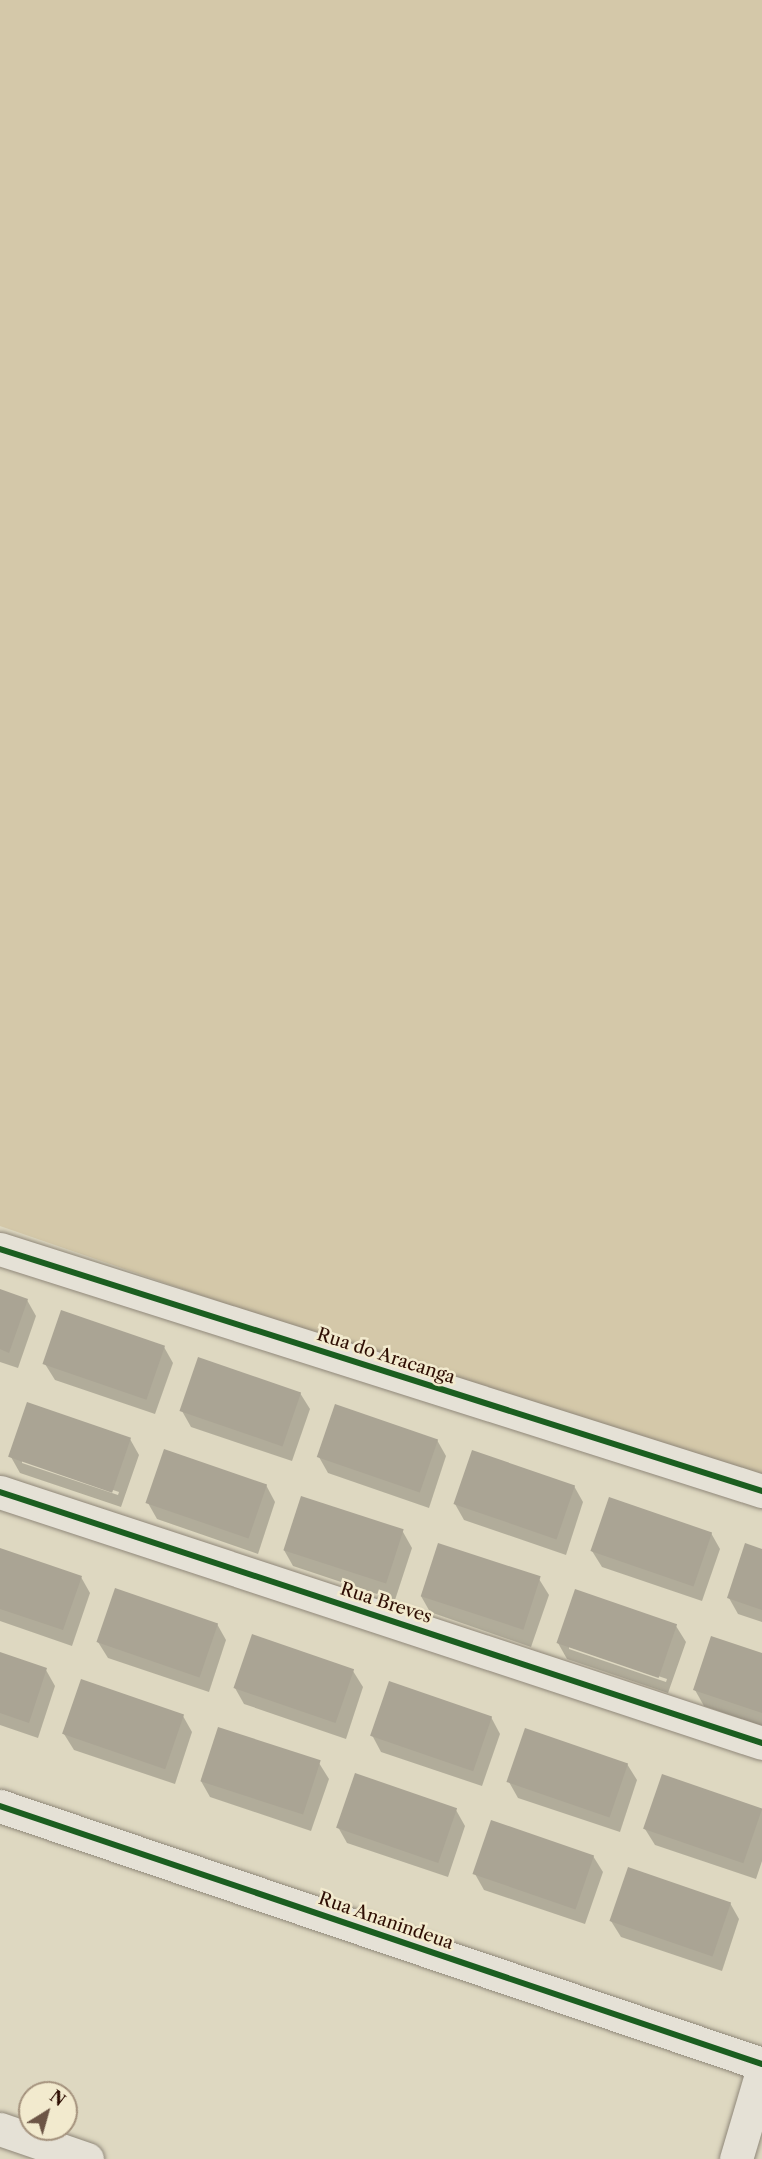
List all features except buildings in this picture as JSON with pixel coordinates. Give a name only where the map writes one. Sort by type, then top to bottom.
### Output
[{"type":"street","name":"Rua do Aracanga","points":[[0,1249],[762,1491]]},
{"type":"street","name":"Rua Breves","points":[[0,1492],[762,1743]]},
{"type":"street","name":"Rua Ananindeua","points":[[0,1806],[762,2064]]},
{"type":"street","points":[[736,2159],[762,2071]]},
{"type":"street","points":[[0,2130],[87,2159]]},
{"type":"shaded area","points":[[0,0],[762,0],[762,1489],[0,1226]]},
{"type":"cycle path","points":[[0,1249],[762,1491]]},
{"type":"cycle path","points":[[0,1492],[762,1743]]},
{"type":"cycle path","points":[[0,1806],[762,2064]]}]
